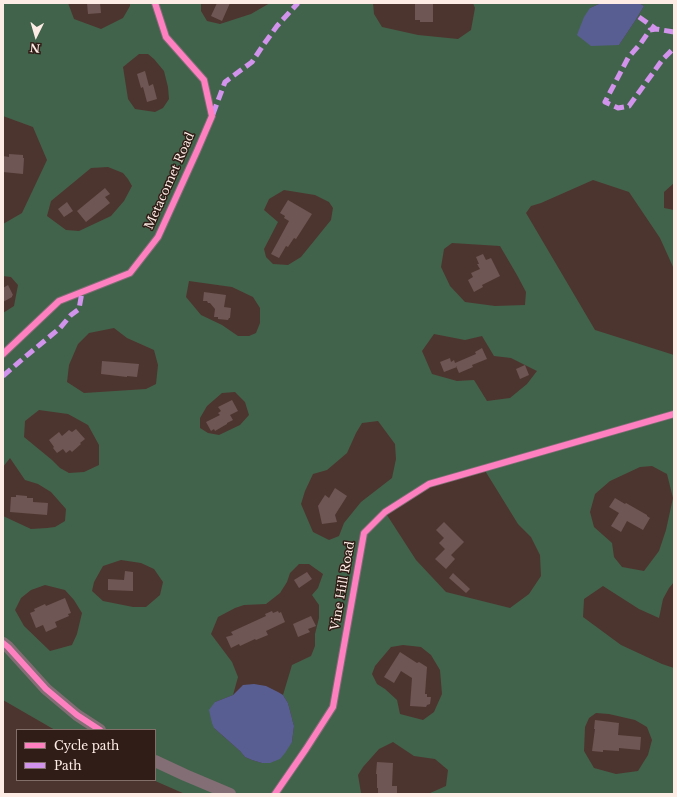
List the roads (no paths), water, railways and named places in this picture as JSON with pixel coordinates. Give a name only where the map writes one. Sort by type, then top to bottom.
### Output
[{"type":"street","name":"Metacomet Road","points":[[3,354],[59,301],[130,273],[158,237],[197,151],[212,116],[204,80],[166,37],[155,3]]},
{"type":"street","name":"Vine Hill Road","points":[[275,794],[333,707],[364,533],[385,512],[429,484],[674,414]]},
{"type":"street","points":[[3,643],[46,689],[77,715],[98,729]]},
{"type":"street","points":[[156,761],[230,794]]},
{"type":"water","points":[[601,3],[639,3],[644,6],[619,45],[591,46],[577,35],[584,17],[590,8]]},
{"type":"water","points":[[254,684],[266,686],[283,695],[288,703],[294,726],[292,742],[285,753],[280,759],[270,763],[262,763],[245,757],[214,728],[209,710],[215,702],[233,695],[243,685]]}]
